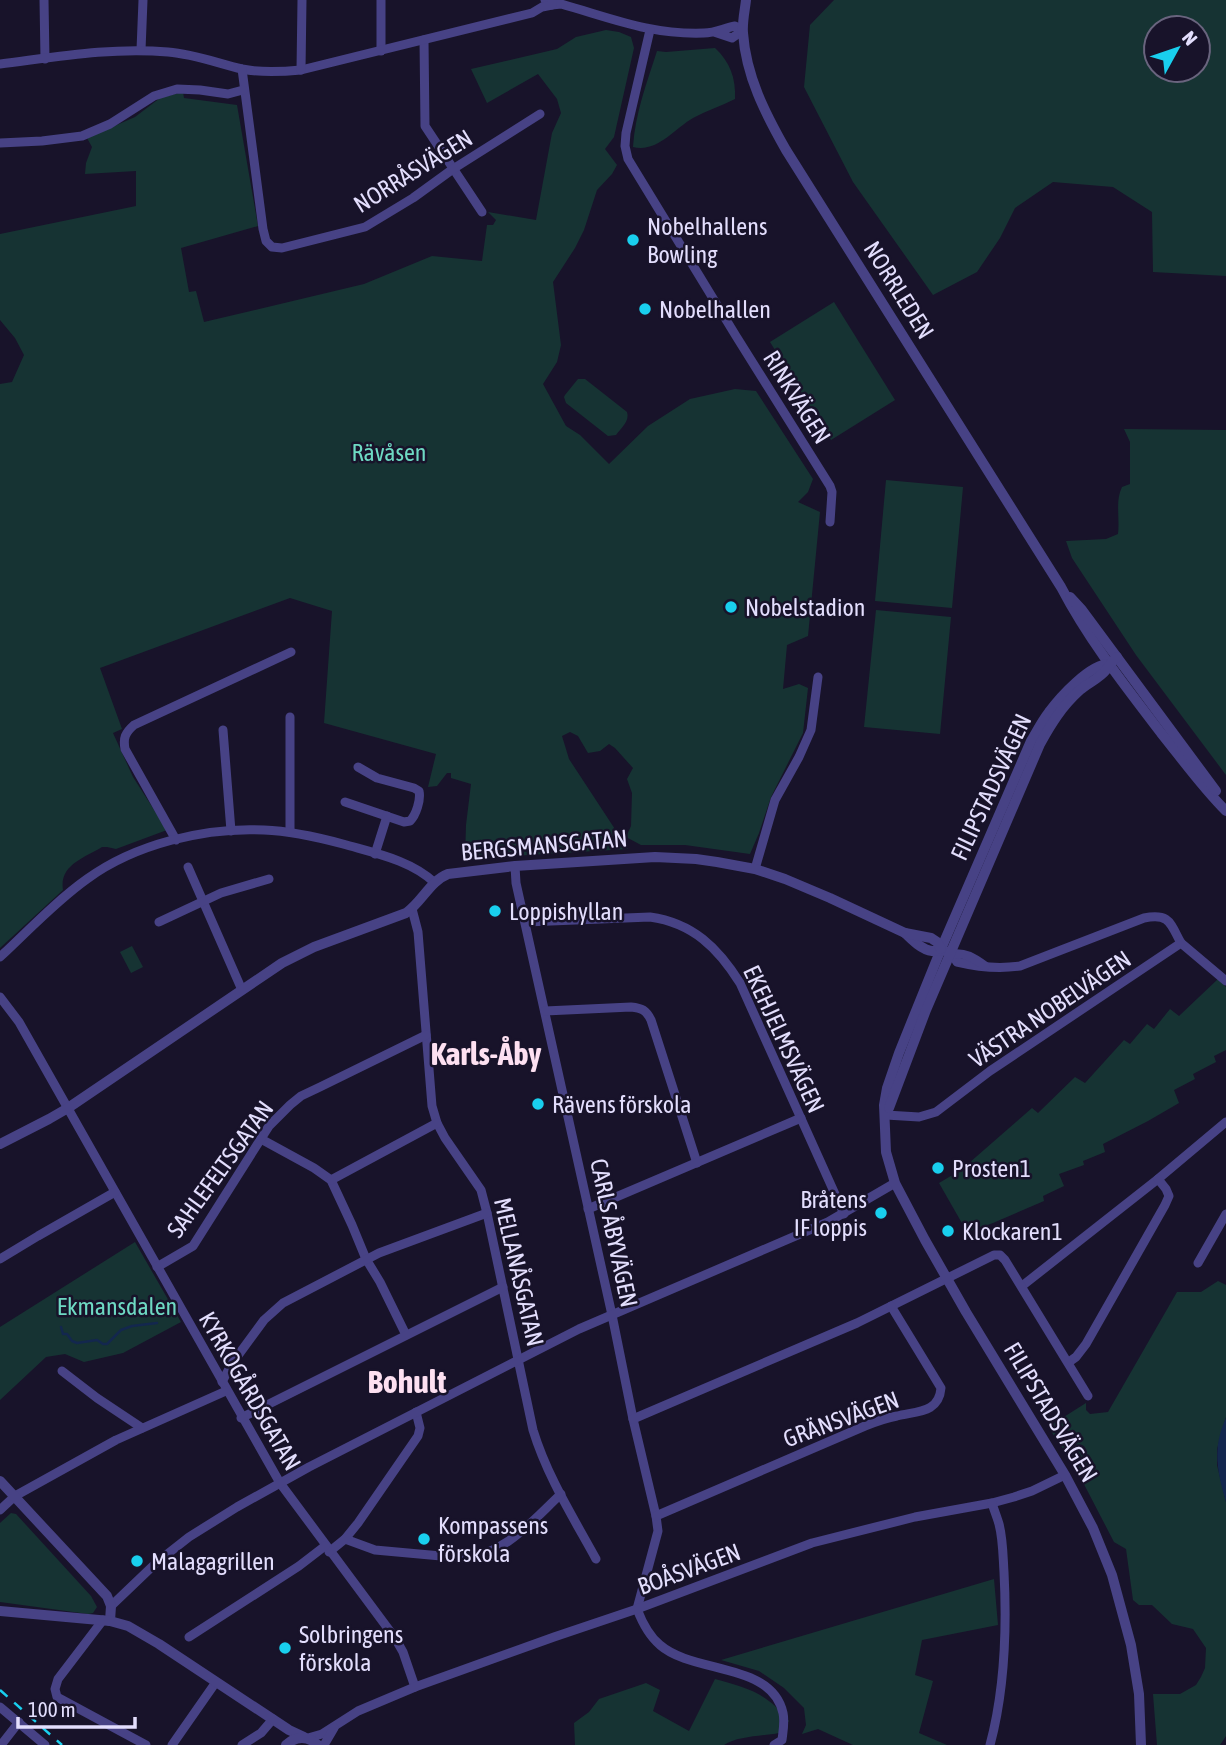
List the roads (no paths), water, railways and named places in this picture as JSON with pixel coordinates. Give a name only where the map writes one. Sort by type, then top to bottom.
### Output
[{"type":"street","points":[[44,0],[45,58]]},
{"type":"street","points":[[141,50],[143,0]]},
{"type":"street","points":[[301,70],[302,0]]},
{"type":"street","points":[[381,0],[381,51]]},
{"type":"street","name":"NORRLEDEN","points":[[746,0],[742,31],[754,88],[775,130],[1061,587],[1074,612],[1226,805]]},
{"type":"street","points":[[0,64],[96,52],[141,50],[202,57],[242,69],[274,72],[301,70],[533,13],[550,2],[650,30],[714,32],[732,38],[742,31]]},
{"type":"street","name":"RINKVÄGEN","points":[[650,30],[626,133],[628,159],[830,486],[830,522]]},
{"type":"street","points":[[424,40],[425,125],[482,212]]},
{"type":"street","name":"NORRÅSVÄGEN","points":[[242,69],[263,229],[272,247],[282,248],[365,227],[540,114]]},
{"type":"street","points":[[0,143],[82,136],[110,124],[155,96],[177,89],[228,94],[243,90]]},
{"type":"street","points":[[176,840],[125,749],[123,740],[126,731],[291,652]]},
{"type":"street","name":"NORRLEDEN","points":[[1113,661],[1181,759],[1226,811]]},
{"type":"street","name":"FILIPSTADSVÄGEN","points":[[1113,661],[1067,703],[1048,729],[895,1064],[884,1105],[886,1152],[895,1183],[947,1279],[1083,1506],[1098,1540],[1112,1575],[1136,1668],[1141,1745]]},
{"type":"street","points":[[755,869],[775,800],[811,730],[818,677]]},
{"type":"street","points":[[290,717],[290,832]]},
{"type":"street","points":[[223,730],[232,831]]},
{"type":"street","points":[[345,802],[404,822],[414,818],[419,791],[377,778],[358,767]]},
{"type":"street","points":[[375,854],[387,816]]},
{"type":"street","points":[[0,957],[73,890],[98,872],[150,846],[201,834],[262,830],[290,832],[339,843],[415,868],[435,883]]},
{"type":"street","name":"BERGSMANSGATAN","points":[[0,1144],[68,1108],[299,954],[412,909],[439,878],[448,874],[584,861],[676,857],[717,862],[755,869],[830,898],[905,933],[931,939],[957,962],[976,966],[1020,966],[1144,918],[1156,916],[1165,918],[1171,924],[1181,943]]},
{"type":"street","name":"CARLS ÅBYVÄGEN","points":[[515,866],[516,883],[656,1516],[658,1531],[637,1609]]},
{"type":"street","points":[[188,867],[243,990]]},
{"type":"street","points":[[159,922],[239,887],[268,879]]},
{"type":"street","name":"MELLANÅSGATAN","points":[[412,909],[418,932],[432,1107],[445,1138],[481,1190],[536,1437],[545,1464],[596,1559]]},
{"type":"street","name":"EKEHJELMSVÄGEN","points":[[526,922],[650,916],[680,924],[708,942],[721,955],[740,983],[844,1214]]},
{"type":"street","points":[[1181,943],[1226,980]]},
{"type":"street","name":"VÄSTRA NOBELVÄGEN","points":[[886,1115],[919,1117],[936,1112],[990,1071],[1181,943]]},
{"type":"street","name":"KYRKOGÅRDSGATAN","points":[[0,997],[19,1022],[280,1483],[395,1638],[403,1652],[415,1687]]},
{"type":"street","points":[[545,1011],[631,1007],[647,1012],[697,1163]]},
{"type":"street","name":"SAHLEFELTSGATAN","points":[[157,1268],[193,1246],[261,1139],[278,1116],[301,1096],[426,1035]]},
{"type":"street","points":[[588,1209],[800,1118]]},
{"type":"street","points":[[1022,1286],[1226,1122]]},
{"type":"street","points":[[331,1180],[437,1123]]},
{"type":"street","points":[[261,1139],[331,1180],[366,1259],[406,1335]]},
{"type":"street","points":[[1069,1363],[1086,1344],[1165,1205],[1169,1196],[1158,1179]]},
{"type":"street","points":[[146,1745],[57,1696],[55,1689],[58,1679],[106,1621],[111,1606],[171,1550],[217,1518],[280,1483],[579,1329],[844,1214],[895,1183]]},
{"type":"street","points":[[0,1259],[115,1192]]},
{"type":"street","points":[[0,1510],[15,1496],[116,1440],[224,1386],[254,1332],[274,1310],[298,1294],[379,1252],[487,1213]]},
{"type":"street","points":[[1198,1263],[1226,1214]]},
{"type":"street","points":[[633,1419],[814,1342],[994,1255],[1000,1255],[1022,1286],[1088,1396]]},
{"type":"street","points":[[241,1418],[503,1287]]},
{"type":"street","name":"GRÄNSVÄGEN","points":[[656,1516],[865,1426],[934,1405],[940,1397],[935,1376],[891,1306]]},
{"type":"street","points":[[62,1371],[142,1428]]},
{"type":"street","points":[[189,1637],[345,1539],[418,1436],[420,1428],[416,1412]]},
{"type":"street","name":"BOÅSVÄGEN","points":[[306,1738],[322,1734],[358,1711],[415,1687],[812,1544],[915,1517],[992,1503],[1032,1491],[1065,1475]]},
{"type":"street","points":[[0,1481],[107,1596],[111,1606]]},
{"type":"street","points":[[345,1539],[375,1550],[476,1557],[499,1549],[561,1494]]},
{"type":"street","points":[[990,1745],[1004,1669],[1006,1637],[1000,1525],[992,1503]]},
{"type":"street","points":[[637,1609],[648,1632],[667,1650],[695,1662],[746,1676],[773,1693],[783,1712],[784,1723],[782,1740],[774,1745]]},
{"type":"street","points":[[0,1611],[106,1621],[128,1626],[275,1721],[318,1745]]},
{"type":"street","points":[[172,1745],[216,1682]]},
{"type":"street","points":[[0,1707],[45,1745]]},
{"type":"street","points":[[242,1745],[275,1721]]},
{"type":"street","points":[[275,1721],[285,1745],[296,1738],[306,1738]]},
{"type":"street","points":[[1,1745],[19,1723]]},
{"type":"street","name":"BOÅSVÄGEN","points":[[324,1745],[335,1726]]},
{"type":"water","points":[[1226,1418],[1226,1502],[1220,1480],[1217,1450]]},
{"type":"waterway","points":[[61,1327],[63,1334],[67,1334],[77,1343],[97,1340],[107,1344],[121,1330],[157,1323]]},
{"type":"railway","points":[[0,1690],[62,1745]]},
{"type":"place","name":"Nobelhallens Bowling","points":[[633,240]]},
{"type":"place","name":"Nobelhallen","points":[[645,309]]},
{"type":"place","name":"Nobelstadion","points":[[731,607]]},
{"type":"place","name":"Loppishyllan","points":[[495,911]]},
{"type":"place","name":"Rävens förskola","points":[[538,1104]]},
{"type":"place","name":"Prosten1","points":[[938,1168]]},
{"type":"place","name":"Bråtens IF loppis","points":[[881,1213]]},
{"type":"place","name":"Klockaren1","points":[[948,1231]]},
{"type":"place","name":"Kompassens förskola","points":[[424,1539]]},
{"type":"place","name":"Malagagrillen","points":[[137,1561]]},
{"type":"place","name":"Solbringens förskola","points":[[285,1648]]},
{"type":"district","name":"Karls-Åby","points":[[486,1053]]},
{"type":"district","name":"Bohult","points":[[407,1381]]},
{"type":"park label","name":"Rävåsen","points":[[389,452]]},
{"type":"park label","name":"Ekmansdalen","points":[[117,1306]]}]
